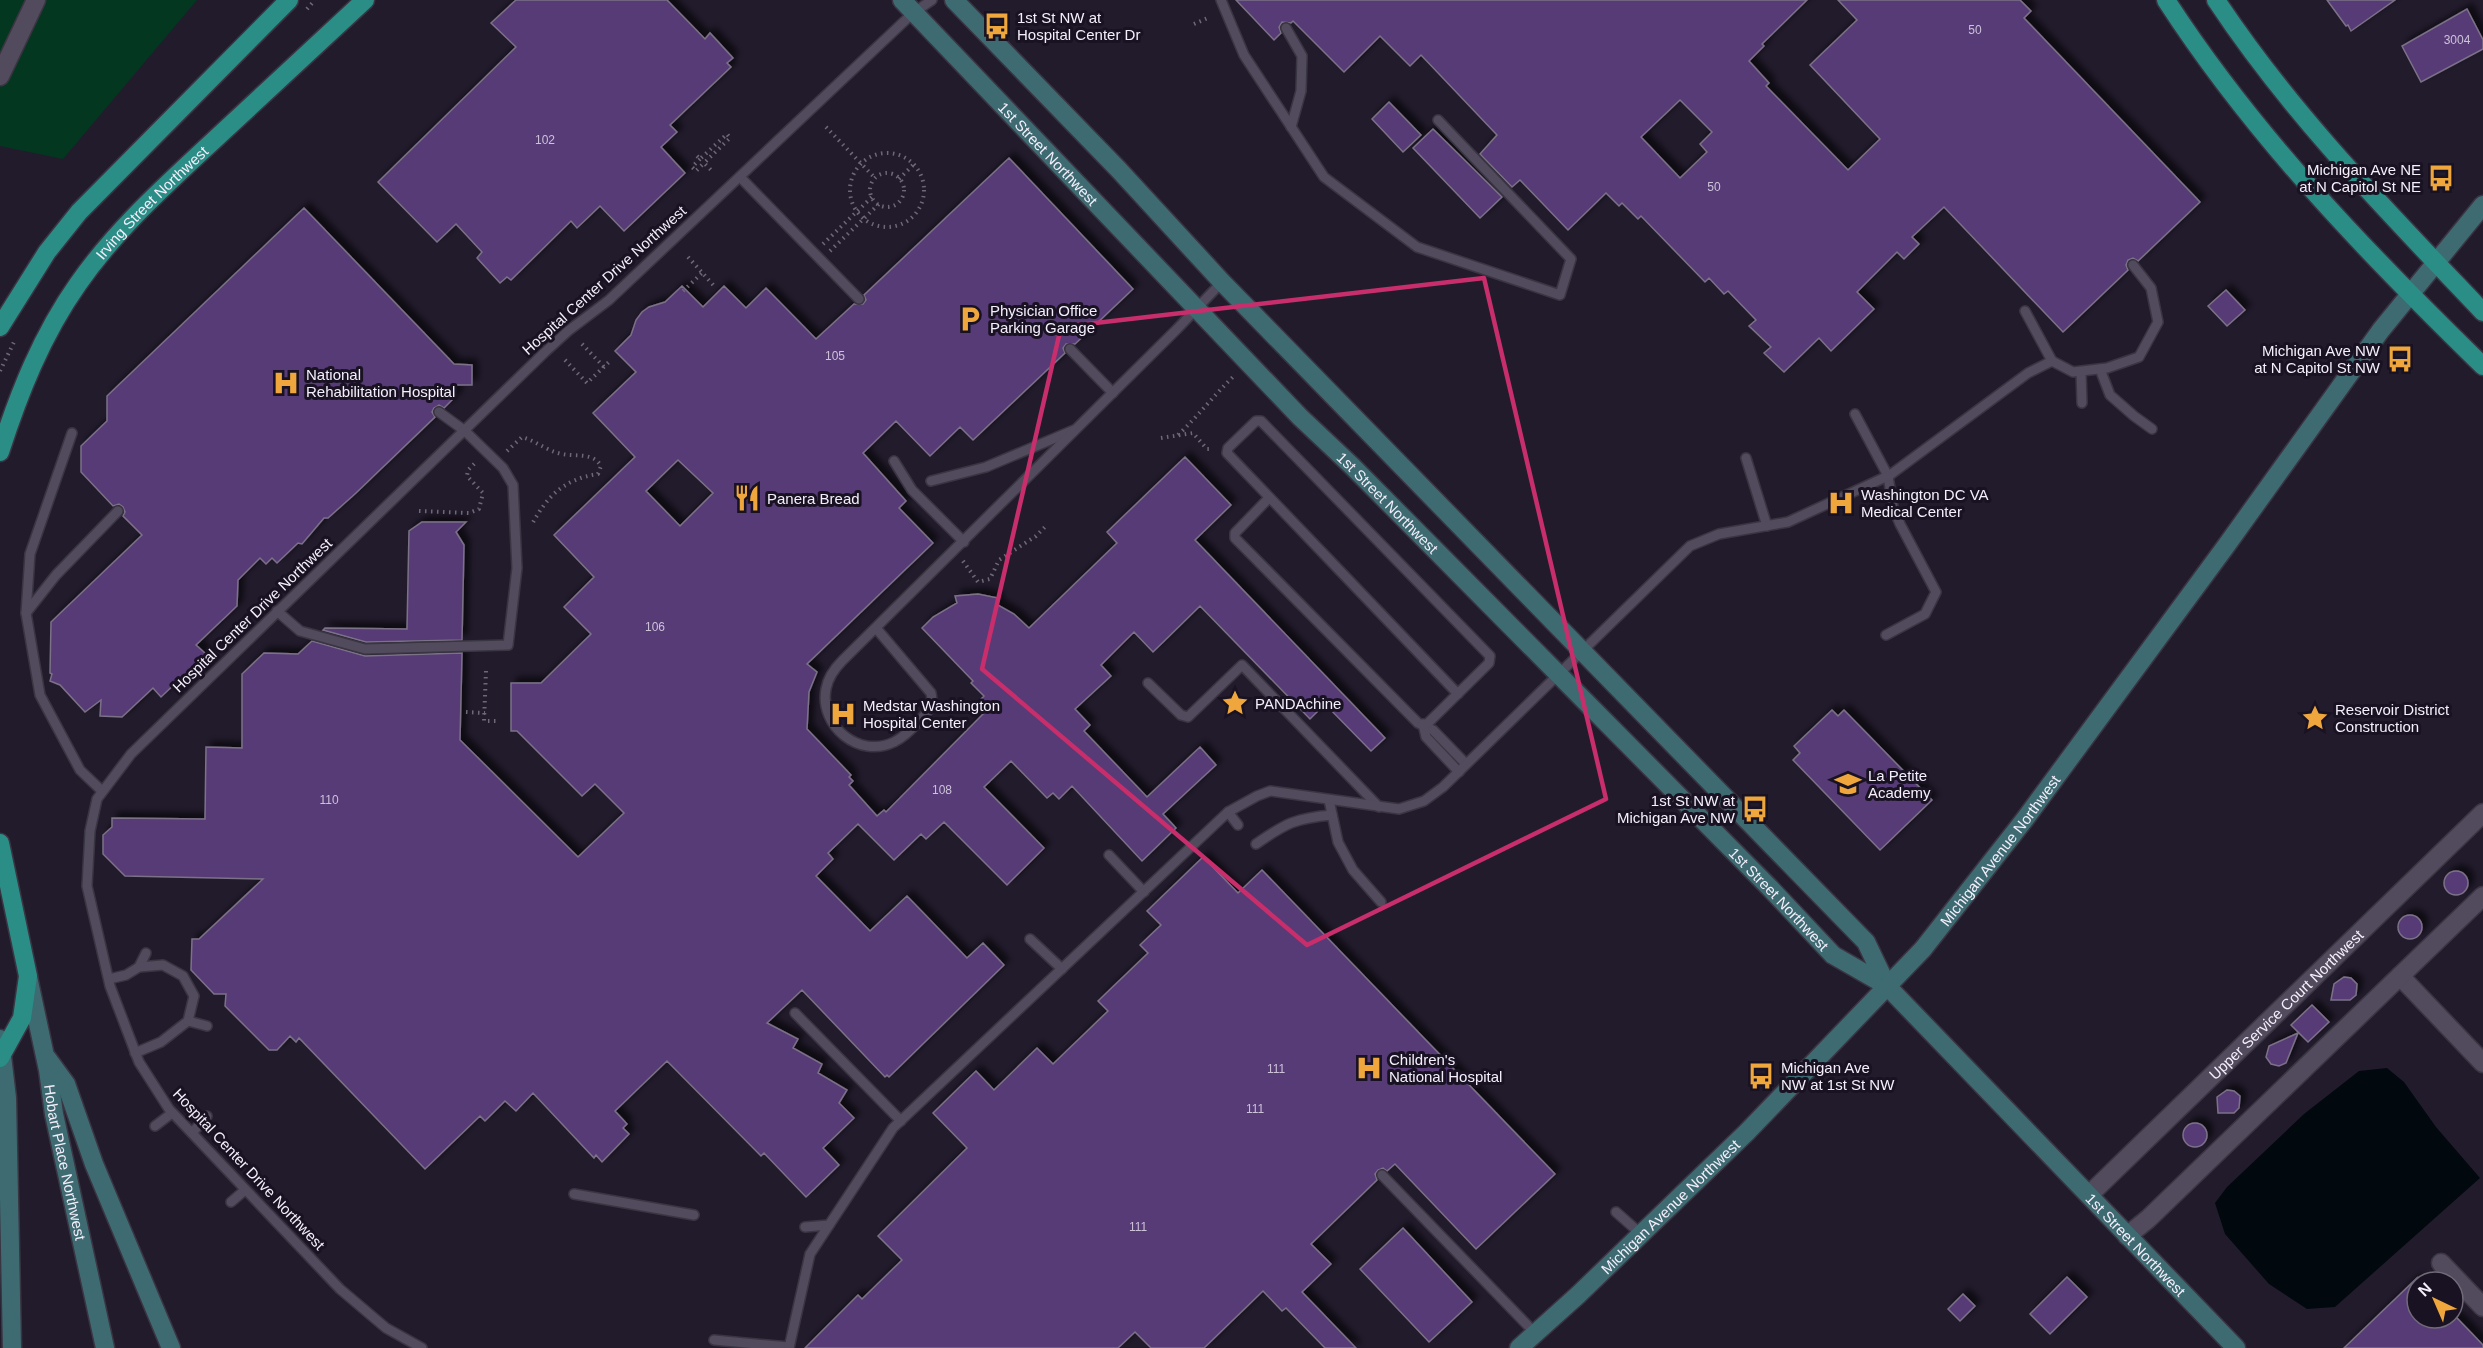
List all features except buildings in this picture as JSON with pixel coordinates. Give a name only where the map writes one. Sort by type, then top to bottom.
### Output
[{"type":"main road","points":[[0,327],[47,252],[85,206],[289,0]]},
{"type":"main road","name":"Irving Street Northwest","points":[[0,452],[22,389],[51,327],[77,285],[110,241],[146,204],[365,0]]},
{"type":"main road","points":[[2166,0],[2209,63],[2282,156],[2333,213],[2483,366]]},
{"type":"main road","points":[[2216,0],[2300,114],[2483,312]]},
{"type":"main road","points":[[0,843],[28,976],[22,1018],[1,1050]]},
{"type":"street","points":[[0,76],[36,0]]},
{"type":"street","name":"1st Street Northwest","points":[[954,0],[1119,170],[1222,282],[1866,942],[1887,986]]},
{"type":"street","name":"1st Street Northwest","points":[[908,6],[1300,417],[1352,466],[1770,888],[1833,956],[1887,986],[2236,1348]]},
{"type":"street","name":"Michigan Avenue Northwest","points":[[1520,1348],[1747,1132],[1923,949],[2025,819],[2226,546],[2381,330],[2483,205]]},
{"type":"street","name":"Upper Service Court Northwest","points":[[2089,1195],[2483,813]]},
{"type":"street","points":[[2127,1236],[2148,1219],[2483,896]]},
{"type":"street","name":"Hobart Place Northwest","points":[[28,976],[45,1054],[54,1114],[105,1348]]},
{"type":"street","points":[[2400,976],[2483,1063]]},
{"type":"street","points":[[1,1050],[8,1132],[12,1348]]},
{"type":"street","points":[[45,1054],[66,1084],[94,1164],[171,1348]]},
{"type":"street","points":[[2440,1263],[2483,1307]]},
{"type":"lane","name":"Hospital Center Drive Northwest","points":[[422,1348],[386,1328],[340,1289],[172,1113],[139,1062],[109,979],[87,886],[90,831],[97,799],[131,754],[552,345],[609,300],[740,177],[908,6],[932,0]]},
{"type":"lane","points":[[1221,0],[1244,55],[1324,177],[1417,247],[1560,295],[1571,260],[1438,120]]},
{"type":"lane","points":[[1286,28],[1302,56],[1303,65],[1301,91],[1292,128]]},
{"type":"lane","points":[[740,177],[859,299]]},
{"type":"lane","points":[[2025,312],[2052,360],[2073,372],[2100,369],[2139,357],[2158,322],[2151,288],[2133,265]]},
{"type":"lane","points":[[876,628],[931,693],[933,701],[929,711],[908,733],[894,742],[878,747],[848,740],[828,717],[825,702],[826,687],[832,673],[876,628],[1079,428],[1222,282]]},
{"type":"lane","points":[[1070,349],[1113,393]]},
{"type":"lane","points":[[714,1340],[789,1347],[810,1254],[893,1128],[1228,812],[1270,791],[1399,809],[1424,801],[1458,772],[1690,546],[1719,534],[1788,522],[1888,476],[2028,373],[2052,360]]},
{"type":"lane","points":[[2100,369],[2110,395],[2152,429]]},
{"type":"lane","points":[[2081,372],[2082,403]]},
{"type":"lane","points":[[277,611],[300,632],[364,649],[508,645],[517,568],[513,485],[503,468],[465,431],[439,412]]},
{"type":"lane","points":[[1855,414],[1888,476],[1893,507],[1900,524],[1936,592],[1925,614],[1887,635]]},
{"type":"lane","points":[[1423,724],[1426,724],[1458,694],[1489,663],[1490,656],[1261,421],[1256,421],[1227,450],[1269,498],[1458,694]]},
{"type":"lane","points":[[931,481],[986,467],[1079,428]]},
{"type":"lane","points":[[72,433],[30,554],[26,613],[40,695],[80,770],[102,791]]},
{"type":"lane","points":[[1746,458],[1767,526]]},
{"type":"lane","points":[[894,460],[912,490],[964,542]]},
{"type":"lane","points":[[1269,498],[1234,533],[1235,538],[1418,723],[1433,730],[1466,764]]},
{"type":"lane","points":[[26,613],[56,575],[118,511]]},
{"type":"lane","points":[[1148,683],[1181,715],[1188,717],[1242,665],[1379,807]]},
{"type":"lane","points":[[1423,724],[1425,737],[1458,772]]},
{"type":"lane","points":[[1329,800],[1338,842],[1353,870],[1382,902]]},
{"type":"lane","points":[[1228,812],[1238,825]]},
{"type":"lane","points":[[1256,844],[1279,828],[1300,818],[1332,815]]},
{"type":"lane","points":[[1109,855],[1144,892]]},
{"type":"lane","points":[[1030,939],[1062,969]]},
{"type":"lane","points":[[139,967],[146,953]]},
{"type":"lane","points":[[109,979],[126,975],[139,967],[163,965],[183,976],[194,996],[188,1020],[161,1042],[135,1053]]},
{"type":"lane","points":[[795,1013],[901,1121]]},
{"type":"lane","points":[[188,1020],[207,1026]]},
{"type":"lane","points":[[155,1126],[172,1113]]},
{"type":"lane","points":[[192,1133],[207,1116]]},
{"type":"lane","points":[[1382,1175],[1536,1334]]},
{"type":"lane","points":[[231,1202],[245,1190]]},
{"type":"lane","points":[[574,1194],[694,1215]]},
{"type":"lane","points":[[1616,1212],[1641,1234]]},
{"type":"lane","points":[[805,1227],[830,1225]]},
{"type":"path","points":[[1194,24],[1210,17]]},
{"type":"path","points":[[826,127],[875,178]]},
{"type":"path","points":[[727,134],[730,138],[704,163],[696,171],[692,167],[698,157],[727,134]]},
{"type":"path","points":[[889,152],[900,154],[914,164],[923,181],[924,193],[915,215],[904,223],[892,227],[880,227],[864,219],[857,212],[851,203],[849,190],[851,178],[861,163],[876,154],[889,152]]},
{"type":"path","points":[[704,163],[712,171]]},
{"type":"path","points":[[899,179],[914,164]]},
{"type":"path","points":[[885,173],[899,179],[903,189],[901,199],[892,206],[879,204],[872,197],[870,188],[875,178],[885,173]]},
{"type":"path","points":[[823,245],[872,197]]},
{"type":"path","points":[[830,252],[879,204]]},
{"type":"path","points":[[688,257],[716,288]]},
{"type":"path","points":[[683,291],[702,273]]},
{"type":"path","points":[[582,344],[604,367]]},
{"type":"path","points":[[565,360],[587,383],[609,363]]},
{"type":"path","points":[[1178,435],[1205,410],[1207,402],[1238,373]]},
{"type":"path","points":[[1161,438],[1192,433],[1207,449],[1227,450]]},
{"type":"path","points":[[507,450],[522,437],[558,454],[591,457],[598,460],[601,466],[598,474],[566,484],[545,502],[529,530]]},
{"type":"path","points":[[419,511],[469,513],[479,509],[483,493],[467,476],[468,470],[477,462]]},
{"type":"path","points":[[963,560],[978,582],[990,579],[999,560],[1036,536],[1046,526]]},
{"type":"path","points":[[486,671],[484,721],[498,721]]},
{"type":"path","points":[[466,712],[485,712]]},
{"type":"highlighted area","points":[[1484,278],[1606,799],[1307,945],[982,669],[1061,327]]},
{"type":"green space","points":[[0,0],[197,0],[63,159],[0,146]]},
{"type":"shaded area","points":[[2387,1068],[2404,1082],[2436,1127],[2480,1178],[2335,1307],[2307,1309],[2269,1284],[2225,1234],[2215,1203],[2227,1187],[2304,1114],[2359,1071]]},
{"type":"place","name":"1st St NW at Hospital Center Dr","points":[[997,26]]},
{"type":"place","name":"Michigan Ave NE at N Capitol St NE","points":[[2441,178]]},
{"type":"place","name":"Physician Office Parking Garage","points":[[970,319]]},
{"type":"place","name":"Michigan Ave NW at N Capitol St NW","points":[[2400,359]]},
{"type":"place","name":"National Rehabilitation Hospital","points":[[286,383]]},
{"type":"place","name":"Panera Bread","points":[[747,498]]},
{"type":"place","name":"Washington DC VA Medical Center","points":[[1841,503]]},
{"type":"place","name":"PANDAchine","points":[[1235,703]]},
{"type":"place","name":"Medstar Washington Hospital Center","points":[[843,714]]},
{"type":"place","name":"Reservoir District Construction","points":[[2315,718]]},
{"type":"place","name":"La Petite Academy","points":[[1848,784]]},
{"type":"place","name":"1st St NW at Michigan Ave NW","points":[[1755,809]]},
{"type":"place","name":"Children's National Hospital","points":[[1369,1068]]},
{"type":"place","name":"Michigan Ave NW at 1st St NW","points":[[1761,1076]]}]
